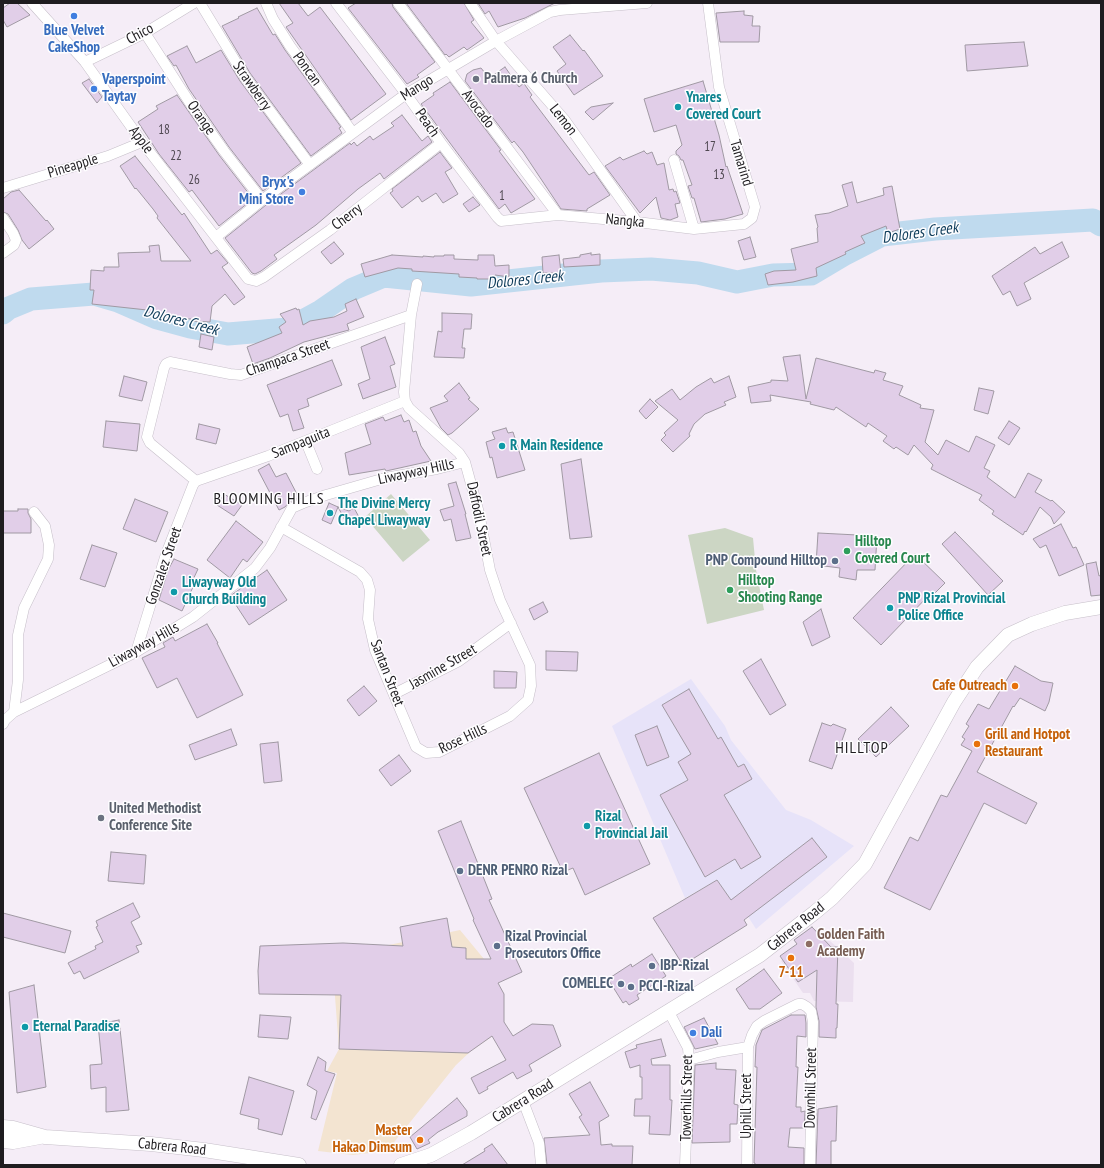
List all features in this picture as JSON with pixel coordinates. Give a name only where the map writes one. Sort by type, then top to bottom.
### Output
[{"type":"main road","name":"Cabrera Road","points":[[401,1165],[431,1155],[471,1133],[669,1012],[760,955],[832,898],[865,864],[954,702],[977,668],[1008,635],[1032,624],[1065,612],[1101,607]]},
{"type":"main road","name":"Cabrera Road","points":[[3,1127],[45,1136],[197,1149],[298,1165]]},
{"type":"main road","name":"Cabrera Road","points":[[3,1141],[13,1142],[45,1136]]},
{"type":"street","name":"Apple","points":[[32,3],[85,62],[142,142],[248,279]]},
{"type":"street","name":"Chico","points":[[85,62],[145,33],[194,3]]},
{"type":"street","name":"Strawberry","points":[[200,3],[244,77],[310,165]]},
{"type":"street","name":"Poncan","points":[[266,3],[290,46],[353,133]]},
{"type":"street","name":"Peach","points":[[336,3],[406,94],[441,144],[497,217],[501,220],[505,220]]},
{"type":"street","name":"Avocado","points":[[398,3],[558,215]]},
{"type":"street","name":"Lemon","points":[[470,3],[496,41],[564,119],[637,222]]},
{"type":"street","name":"Mango","points":[[216,237],[262,200],[406,94],[496,41],[550,12],[647,3]]},
{"type":"street","name":"Tamarind","points":[[708,3],[719,87],[755,207],[752,218],[744,224]]},
{"type":"street","name":"Orange","points":[[145,33],[194,109],[262,200]]},
{"type":"street","name":"Pineapple","points":[[3,188],[108,156],[142,142]]},
{"type":"street","name":"Cherry","points":[[248,279],[256,282],[264,277],[330,230],[441,144]]},
{"type":"street","points":[[674,160],[694,229]]},
{"type":"street","name":"Nangka","points":[[505,220],[558,215],[694,229],[744,224]]},
{"type":"street","points":[[3,218],[16,240],[14,245],[3,253]]},
{"type":"street","points":[[405,401],[404,392],[411,315],[417,284]]},
{"type":"street","name":"Champaca Street","points":[[196,481],[150,443],[147,437],[166,364],[170,362],[241,375],[411,315]]},
{"type":"street","name":"Sampaguita","points":[[196,481],[306,442],[405,401]]},
{"type":"street","name":"Daffodil Street","points":[[405,401],[409,408],[459,453],[465,462],[479,513],[490,570],[500,600],[530,665],[531,686],[528,700],[510,716]]},
{"type":"street","points":[[306,442],[317,469]]},
{"type":"street","name":"Liwayway Hills","points":[[3,724],[5,720],[14,712],[136,652],[193,618],[256,568],[270,548],[292,508],[306,502],[385,478],[437,469],[465,462]]},
{"type":"street","name":"Gonzalez Street","points":[[136,652],[166,554],[193,485],[196,481]]},
{"type":"street","points":[[14,712],[18,680],[18,635],[24,608],[48,559],[49,545],[45,526],[34,512]]},
{"type":"street","name":"Santan Street","points":[[281,527],[360,572],[367,580],[370,590],[368,619],[375,650],[416,747]]},
{"type":"street","name":"Jasmine Street","points":[[394,694],[459,661],[511,623]]},
{"type":"street","name":"Rose Hills","points":[[416,747],[426,753],[439,752],[510,716]]},
{"type":"street","name":"Downhill Street","points":[[748,1047],[757,1026],[764,1021],[798,1004],[802,1004],[812,1011],[810,1165]]},
{"type":"street","name":"Towerhills Street","points":[[669,1012],[688,1048],[689,1060],[685,1165]]},
{"type":"street","points":[[689,1060],[718,1052],[748,1047]]},
{"type":"street","name":"Uphill Street","points":[[747,1165],[748,1047]]},
{"type":"street","points":[[523,1101],[539,1143],[541,1165]]},
{"type":"shaded area","points":[[691,679],[725,726],[731,740],[786,810],[811,820],[854,846],[756,929],[740,904],[735,907],[717,880],[685,898],[612,726]]},
{"type":"shaded area","points":[[817,929],[854,963],[853,1002],[814,1001],[810,993],[803,993],[781,961],[799,948],[798,945]]},
{"type":"shaded area","points":[[460,930],[484,959],[504,994],[504,1028],[471,1051],[456,1065],[387,1151],[353,1155],[318,1151],[337,1073],[327,1071],[339,1049],[332,957]]},
{"type":"green space","points":[[391,494],[430,540],[403,562],[365,517]]},
{"type":"green space","name":"Hilltop Shooting Range","points":[[725,528],[753,538],[756,570],[764,610],[707,624],[688,535]]},
{"type":"building","points":[[10,3],[17,3],[30,15],[7,27],[3,20],[3,8]]},
{"type":"building","points":[[279,3],[298,3],[308,16],[320,7],[386,94],[351,120],[286,27],[293,23]]},
{"type":"building","points":[[356,3],[392,3],[393,7],[435,62],[417,75],[419,77],[407,84],[348,8]]},
{"type":"building","points":[[406,3],[464,3],[474,20],[471,22],[484,38],[467,50],[464,47],[449,57],[446,54],[445,55]]},
{"type":"building","points":[[478,3],[555,3],[525,18],[498,27],[489,11],[485,14]]},
{"type":"building","points":[[257,8],[273,35],[275,34],[341,127],[339,128],[342,133],[311,156],[250,73],[222,26]]},
{"type":"building","points":[[744,11],[744,15],[753,16],[752,26],[760,26],[759,42],[720,42],[716,13]]},
{"type":"building","points":[[570,35],[583,51],[584,50],[603,76],[574,95],[557,71],[566,64],[553,47]]},
{"type":"building","points":[[1024,42],[1028,66],[967,71],[965,45]]},
{"type":"building","points":[[187,46],[196,63],[221,50],[240,81],[301,163],[263,191],[229,147],[189,89],[176,65],[174,66],[167,56]]},
{"type":"building","points":[[505,67],[519,87],[524,83],[532,95],[530,97],[589,175],[594,172],[610,195],[587,209],[587,211],[561,209],[523,152],[514,141],[512,143],[465,81],[467,74],[473,70],[481,68],[489,78]]},
{"type":"building","name":"Vaperspoint Taytay","points":[[89,79],[102,97],[97,103],[82,83]]},
{"type":"building","points":[[703,81],[719,135],[726,167],[727,166],[743,214],[725,219],[701,222],[694,198],[692,198],[688,186],[692,185],[683,160],[681,160],[676,154],[676,151],[682,145],[676,125],[654,132],[644,99]]},
{"type":"building","points":[[450,82],[501,150],[499,151],[535,199],[511,213],[505,204],[499,209],[421,104],[434,95],[433,93]]},
{"type":"building","points":[[177,95],[219,155],[253,199],[219,226],[192,190],[189,192],[159,154],[138,122],[158,109],[156,106]]},
{"type":"building","points":[[613,103],[593,120],[585,112],[591,107]]},
{"type":"building","points":[[402,115],[422,141],[428,136],[432,142],[384,179],[380,173],[358,189],[316,225],[274,255],[277,259],[261,271],[255,274],[252,273],[225,238],[266,205],[350,143],[351,145],[354,142],[357,146],[370,136],[373,140],[394,126],[391,123]]},
{"type":"building","points":[[644,151],[647,154],[652,152],[657,165],[664,163],[669,190],[673,189],[674,192],[676,191],[680,203],[675,204],[678,217],[670,220],[661,218],[656,197],[640,213],[605,166],[620,157],[623,160]]},
{"type":"building","points":[[440,152],[452,168],[445,172],[458,194],[443,203],[436,193],[422,202],[418,196],[402,208],[390,193],[393,191],[392,189]]},
{"type":"building","points":[[135,156],[182,215],[184,213],[211,254],[217,250],[228,263],[222,267],[245,297],[234,305],[225,294],[212,306],[210,322],[191,321],[191,319],[157,317],[158,313],[147,312],[147,310],[92,304],[94,290],[90,290],[91,270],[104,271],[104,267],[119,267],[118,253],[150,252],[149,246],[159,245],[161,261],[191,261],[157,218],[158,216],[153,209],[136,188],[135,189],[120,166]]},
{"type":"building","points":[[852,182],[857,203],[884,195],[883,188],[892,186],[900,229],[888,233],[886,226],[861,236],[865,243],[816,268],[817,276],[793,282],[768,285],[765,274],[774,271],[796,270],[791,249],[818,242],[818,227],[815,215],[829,213],[848,206],[842,185]]},
{"type":"building","points":[[19,190],[54,229],[29,249],[22,240],[18,230],[8,214],[3,212],[3,199],[11,192]]},
{"type":"building","points":[[473,197],[480,205],[469,212],[463,204]]},
{"type":"building","points":[[750,237],[756,257],[744,260],[738,241]]},
{"type":"building","points":[[334,242],[344,254],[331,264],[321,252]]},
{"type":"building","points":[[1062,242],[1069,257],[1024,283],[1031,299],[1017,306],[1010,291],[1003,295],[992,276],[1035,247],[1040,254]]},
{"type":"building","points":[[591,253],[591,255],[600,254],[600,265],[564,267],[563,259],[580,257],[580,255]]},
{"type":"building","points":[[392,255],[434,257],[454,255],[454,259],[478,260],[478,255],[494,255],[495,266],[509,265],[509,277],[495,275],[495,279],[477,279],[459,277],[459,274],[412,271],[412,269],[398,268],[365,277],[361,264]]},
{"type":"building","points":[[559,255],[561,273],[543,273],[542,257]]},
{"type":"building","points":[[356,299],[364,317],[347,324],[349,330],[304,342],[270,358],[253,364],[247,347],[282,333],[279,327],[286,322],[280,314],[296,308],[297,310],[299,309],[303,325],[310,321],[334,317],[347,311],[345,304]]},
{"type":"building","points":[[442,313],[472,314],[471,329],[464,329],[462,348],[465,348],[464,358],[434,357],[438,331],[442,332]]},
{"type":"building","points":[[201,334],[214,337],[212,350],[199,347]]},
{"type":"building","points":[[385,337],[395,364],[390,366],[396,387],[363,399],[358,384],[370,379],[361,347]]},
{"type":"building","points":[[800,355],[806,399],[816,358],[874,373],[875,370],[886,373],[883,380],[903,386],[899,395],[921,405],[920,408],[934,410],[925,442],[938,455],[946,440],[969,452],[976,436],[995,445],[984,468],[990,471],[987,477],[1015,498],[1028,473],[1042,480],[1035,492],[1051,501],[1052,500],[1065,512],[1054,524],[1051,517],[1040,507],[1023,535],[992,514],[994,511],[979,500],[982,495],[931,469],[933,465],[914,445],[908,455],[896,447],[894,449],[883,441],[887,436],[868,423],[866,427],[836,407],[834,410],[810,404],[811,402],[770,395],[771,401],[751,403],[748,387],[771,382],[771,380],[788,381],[783,357]]},
{"type":"building","points":[[332,360],[342,385],[307,399],[309,406],[298,410],[304,428],[293,431],[288,414],[280,417],[267,385]]},
{"type":"building","points":[[124,376],[147,382],[142,401],[119,396]]},
{"type":"building","points":[[729,376],[736,397],[724,402],[726,405],[705,414],[694,424],[689,434],[690,436],[673,452],[661,440],[666,435],[664,433],[678,420],[655,401],[672,389],[680,400],[696,387],[711,378],[714,383]]},
{"type":"building","points":[[459,383],[470,398],[468,399],[479,409],[448,435],[441,428],[430,408],[448,401],[444,396]]},
{"type":"building","points":[[979,388],[994,391],[988,414],[974,410]]},
{"type":"building","points":[[650,399],[658,407],[646,419],[639,411]]},
{"type":"building","points":[[401,415],[404,422],[409,420],[413,432],[416,431],[421,446],[431,461],[386,471],[385,469],[349,475],[345,453],[371,444],[365,424],[383,417],[385,421]]},
{"type":"building","points":[[106,421],[140,424],[137,451],[103,447]]},
{"type":"building","points":[[1009,421],[1020,428],[1009,445],[998,438]]},
{"type":"building","points":[[199,424],[220,429],[216,444],[196,439]]},
{"type":"building","points":[[506,428],[508,433],[513,432],[525,470],[497,478],[492,457],[490,458],[486,442],[495,439],[492,432]]},
{"type":"building","points":[[581,459],[592,537],[570,539],[561,464]]},
{"type":"building","points":[[269,464],[276,477],[286,473],[299,498],[289,502],[285,507],[279,510],[258,470]]},
{"type":"building","points":[[456,482],[466,514],[471,538],[456,541],[451,519],[444,521],[440,510],[454,506],[448,484]]},
{"type":"building","points":[[224,494],[242,505],[234,516],[217,505]]},
{"type":"building","points":[[135,499],[168,512],[156,542],[123,529]]},
{"type":"building","name":"The Divine Mercy Chapel Liwayway","points":[[329,503],[338,507],[331,524],[322,520]]},
{"type":"building","points":[[338,507],[349,511],[354,508],[359,517],[347,524]]},
{"type":"building","points":[[18,509],[28,509],[31,519],[31,533],[3,533],[3,511],[18,511]]},
{"type":"building","points":[[236,521],[263,542],[247,562],[243,559],[230,578],[207,560]]},
{"type":"building","points":[[1061,524],[1073,548],[1076,547],[1084,565],[1059,576],[1046,545],[1040,548],[1033,539]]},
{"type":"building","points":[[955,532],[1003,581],[988,595],[942,544]]},
{"type":"building","name":"Hilltop Covered Court","points":[[818,533],[877,536],[875,570],[857,570],[856,580],[839,577],[840,568],[816,565]]},
{"type":"building","points":[[92,545],[117,553],[105,587],[80,579]]},
{"type":"building","name":"PNP Rizal Provincial Police Office","points":[[915,554],[945,583],[933,595],[931,593],[881,645],[853,618]]},
{"type":"building","name":"Liwayway Old Church Building","points":[[174,559],[198,569],[190,586],[193,587],[182,611],[159,600],[168,570]]},
{"type":"building","points":[[1096,562],[1099,576],[1101,575],[1101,595],[1091,596],[1086,564]]},
{"type":"building","points":[[267,570],[287,600],[249,625],[230,596]]},
{"type":"building","points":[[543,602],[548,612],[534,620],[529,609]]},
{"type":"building","points":[[821,609],[830,637],[812,646],[803,622]]},
{"type":"building","points":[[207,624],[218,643],[243,695],[197,718],[177,678],[157,688],[142,658],[165,647],[163,643],[173,637],[175,641]]},
{"type":"building","points":[[546,651],[578,652],[577,671],[546,670]]},
{"type":"building","points":[[761,659],[786,705],[770,715],[743,671]]},
{"type":"building","points":[[1015,666],[1041,681],[1053,683],[1049,702],[1045,711],[1020,698],[1014,707],[1013,706],[977,772],[1037,803],[1026,824],[984,803],[930,910],[884,888],[910,837],[918,841],[941,795],[947,797],[972,751],[961,745],[965,739],[962,737],[969,726],[966,724],[978,704],[989,709]]},
{"type":"building","points":[[494,671],[517,672],[516,688],[494,688]]},
{"type":"building","points":[[364,686],[377,701],[359,716],[347,700]]},
{"type":"building","points":[[689,689],[718,739],[721,737],[738,767],[744,764],[752,779],[724,795],[761,857],[741,869],[735,859],[705,877],[660,795],[688,780],[678,762],[691,754],[662,705]]},
{"type":"building","points":[[891,707],[909,726],[876,757],[858,739]]},
{"type":"building","points":[[822,723],[831,726],[833,724],[846,729],[832,769],[809,761]]},
{"type":"building","points":[[657,726],[669,757],[647,766],[635,735]]},
{"type":"building","points":[[231,729],[237,745],[195,760],[189,745]]},
{"type":"building","points":[[278,742],[282,781],[264,783],[260,744]]},
{"type":"building","name":"Rizal Provincial Jail","points":[[599,753],[650,864],[585,895],[573,868],[563,872],[524,788]]},
{"type":"building","points":[[399,755],[411,771],[391,786],[379,770]]},
{"type":"building","points":[[461,821],[492,899],[489,900],[522,972],[498,983],[504,994],[504,1022],[513,1036],[532,1024],[553,1025],[561,1046],[529,1065],[532,1071],[517,1079],[513,1072],[487,1087],[488,1089],[479,1094],[471,1078],[506,1060],[492,1036],[468,1053],[339,1049],[341,995],[259,994],[258,971],[260,946],[343,943],[403,946],[400,927],[447,918],[452,947],[466,948],[466,959],[491,959],[473,920],[474,919],[438,831]]},
{"type":"building","points":[[812,838],[827,857],[744,920],[747,925],[683,965],[653,918],[717,880],[731,900]]},
{"type":"building","points":[[111,852],[146,855],[144,884],[108,881]]},
{"type":"building","points":[[133,903],[140,917],[131,922],[142,944],[136,946],[139,952],[84,979],[80,971],[74,974],[68,963],[96,949],[95,946],[103,942],[96,927],[98,926],[96,921]]},
{"type":"building","points":[[3,913],[71,931],[65,953],[3,937]]},
{"type":"building","points":[[812,927],[831,947],[838,947],[836,1004],[838,1004],[836,1038],[819,1037],[819,1021],[816,1007],[817,970],[798,982],[780,956],[797,944],[794,940]]},
{"type":"building","name":"PCCI-Rizal","points":[[652,954],[666,976],[637,995],[639,999],[629,1005],[626,1001],[623,1003],[608,979],[631,964],[632,967]]},
{"type":"building","points":[[764,969],[782,993],[760,1009],[749,1009],[736,989]]},
{"type":"building","name":"Eternal Paradise","points":[[34,985],[46,1087],[17,1093],[9,992]]},
{"type":"building","points":[[260,1015],[291,1017],[288,1039],[258,1037]]},
{"type":"building","points":[[791,1015],[805,1015],[806,1037],[797,1036],[796,1067],[798,1067],[796,1107],[801,1107],[801,1112],[805,1111],[804,1128],[790,1128],[788,1147],[804,1148],[804,1165],[755,1165],[756,1045],[762,1030]]},
{"type":"building","points":[[704,1018],[718,1044],[695,1049],[684,1027]]},
{"type":"building","points":[[119,1020],[129,1110],[106,1112],[106,1087],[91,1089],[90,1065],[102,1064],[98,1024]]},
{"type":"building","points":[[661,1039],[666,1056],[651,1059],[652,1065],[670,1065],[670,1100],[672,1100],[670,1135],[649,1134],[650,1116],[634,1116],[635,1099],[642,1099],[642,1077],[640,1077],[640,1065],[630,1068],[625,1052],[637,1048],[636,1045]]},
{"type":"building","points":[[318,1057],[326,1062],[325,1071],[335,1074],[316,1120],[311,1118],[317,1091],[307,1085]]},
{"type":"building","points":[[716,1063],[716,1069],[736,1070],[734,1104],[738,1105],[737,1124],[730,1124],[730,1142],[692,1143],[695,1065]]},
{"type":"building","points":[[249,1077],[294,1091],[282,1135],[258,1129],[259,1119],[240,1114]]},
{"type":"building","points":[[590,1082],[609,1116],[599,1122],[601,1145],[612,1144],[612,1146],[633,1146],[632,1165],[547,1165],[544,1138],[590,1135],[579,1117],[582,1115],[569,1094]]},
{"type":"building","points":[[457,1098],[467,1111],[467,1116],[438,1132],[428,1140],[430,1143],[417,1149],[410,1137]]},
{"type":"building","points":[[837,1106],[836,1141],[831,1141],[831,1165],[816,1165],[818,1109]]},
{"type":"building","points":[[492,1144],[508,1165],[462,1165],[485,1151],[484,1149]]},
{"type":"waterway","name":"Dolores Creek","points":[[3,313],[9,308],[31,299],[94,294],[118,301],[157,318],[190,327],[228,334],[288,329],[321,311],[353,289],[384,276],[471,285],[601,271],[651,269],[698,273],[737,282],[773,275],[811,274],[843,255],[882,235],[935,229],[1093,220],[1101,225]]},
{"type":"place","name":"Blue Velvet CakeShop","points":[[74,16]]},
{"type":"place","name":"Palmera 6 Church","points":[[476,79]]},
{"type":"place","name":"Vaperspoint Taytay","points":[[94,89]]},
{"type":"place","name":"Ynares Covered Court","points":[[678,107]]},
{"type":"place","name":"Bryx's Mini Store","points":[[302,192]]},
{"type":"place","name":"R Main Residence","points":[[502,446]]},
{"type":"place","name":"The Divine Mercy Chapel Liwayway","points":[[330,513]]},
{"type":"place","name":"Hilltop Covered Court","points":[[847,551]]},
{"type":"place","name":"PNP Compound Hilltop","points":[[835,561]]},
{"type":"place","name":"Hilltop Shooting Range","points":[[730,590]]},
{"type":"place","name":"Liwayway Old Church Building","points":[[174,592]]},
{"type":"place","name":"PNP Rizal Provincial Police Office","points":[[890,608]]},
{"type":"place","name":"Cafe Outreach","points":[[1015,686]]},
{"type":"place","name":"Grill and Hotpot Restaurant","points":[[977,744]]},
{"type":"place","name":"United Methodist Conference Site","points":[[101,818]]},
{"type":"place","name":"Rizal Provincial Jail","points":[[587,826]]},
{"type":"place","name":"DENR PENRO Rizal","points":[[460,871]]},
{"type":"place","name":"Golden Faith Academy","points":[[809,944]]},
{"type":"place","name":"Rizal Provincial Prosecutors Office","points":[[497,946]]},
{"type":"place","name":"7-11","points":[[791,958]]},
{"type":"place","name":"IBP-Rizal","points":[[652,966]]},
{"type":"place","name":"COMELEC","points":[[621,984]]},
{"type":"place","name":"PCCI-Rizal","points":[[631,987]]},
{"type":"place","name":"Eternal Paradise","points":[[25,1027]]},
{"type":"place","name":"Dali","points":[[693,1033]]},
{"type":"place","name":"Master Hakao Dimsum","points":[[420,1140]]},
{"type":"district","name":"BLOOMING HILLS","points":[[269,499]]},
{"type":"district","name":"HILLTOP","points":[[862,748]]}]
